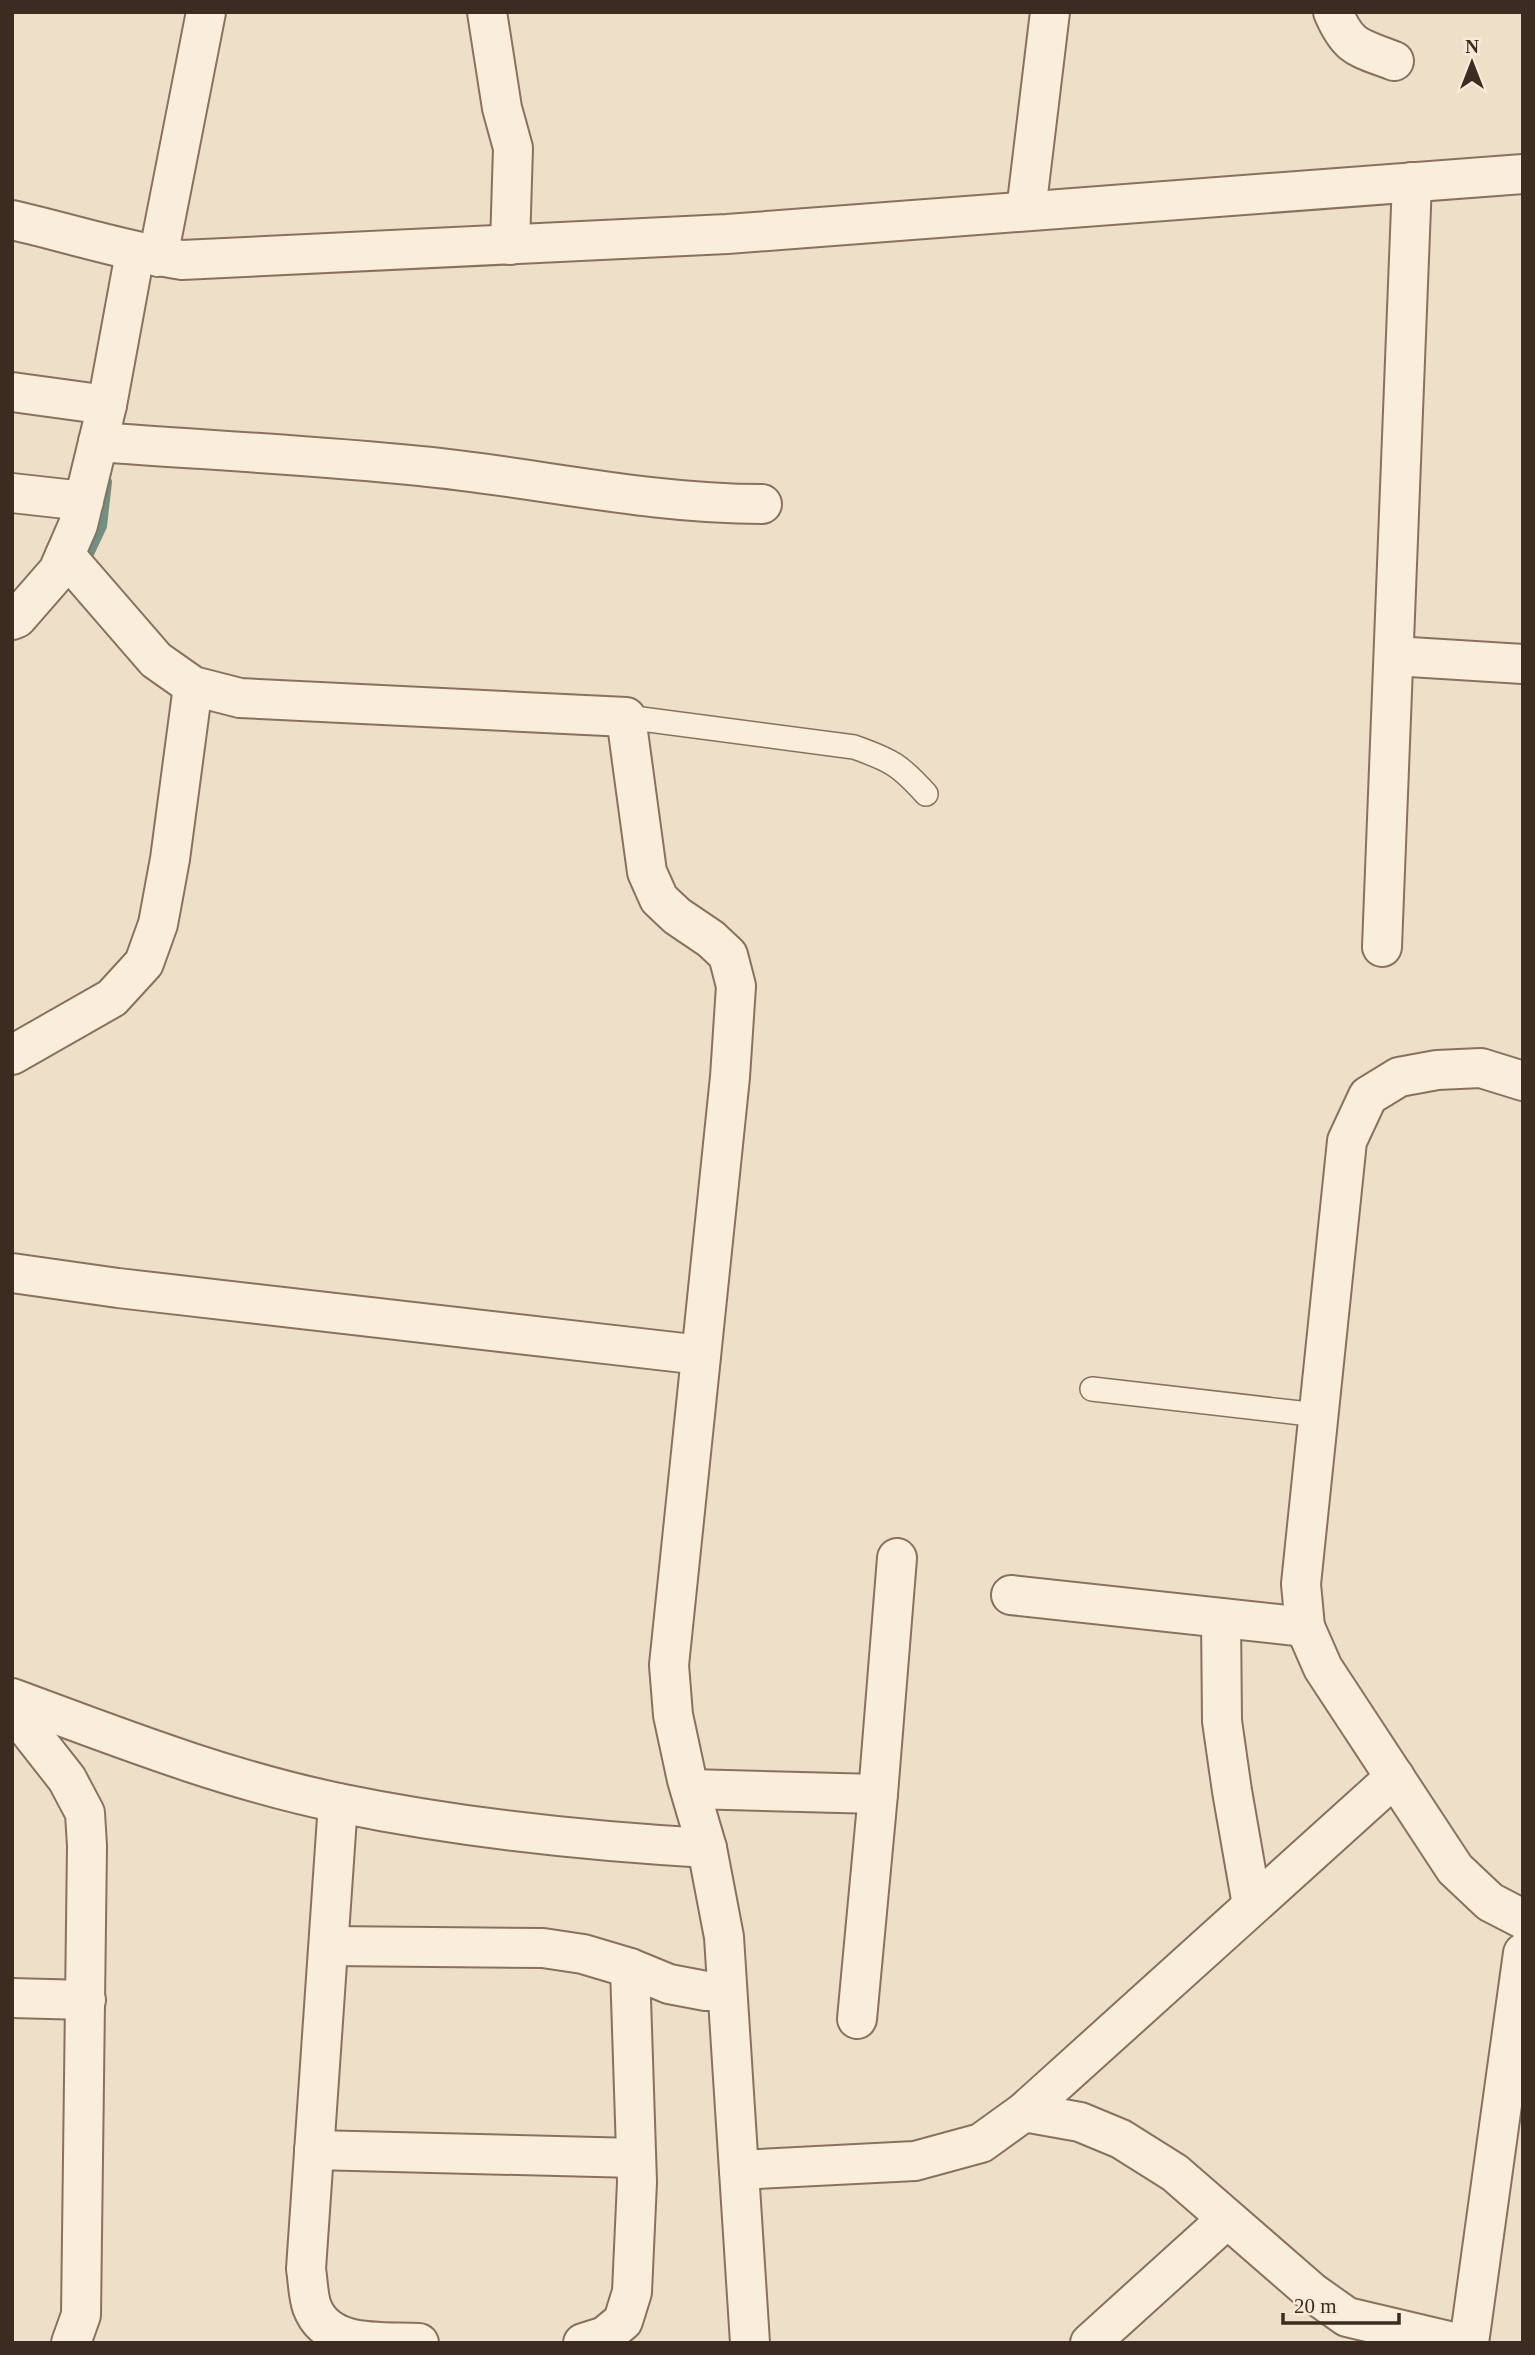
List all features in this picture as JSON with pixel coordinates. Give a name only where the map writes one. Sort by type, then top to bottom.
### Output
[{"type":"street","points":[[12,620],[17,618],[58,571],[78,525],[206,12]]},
{"type":"street","points":[[487,12],[502,108],[513,148],[510,245]]},
{"type":"street","points":[[1026,211],[1050,12]]},
{"type":"street","points":[[1333,12],[1343,35],[1359,47],[1394,61]]},
{"type":"street","points":[[12,220],[146,255],[182,260],[727,234],[1523,174]]},
{"type":"street","points":[[1382,947],[1412,182]]},
{"type":"street","points":[[12,392],[107,405]]},
{"type":"street","points":[[98,442],[421,466],[670,499],[715,504],[762,504]]},
{"type":"street","points":[[12,493],[84,501]]},
{"type":"street","points":[[65,555],[156,660],[193,686],[240,698],[626,717],[648,872],[659,899],[729,955],[736,986],[730,1077],[668,1665],[673,1715],[707,1848],[724,1937],[750,2343]]},
{"type":"street","points":[[1394,656],[1523,664]]},
{"type":"street","points":[[12,1055],[112,998],[144,963],[158,924],[170,859],[193,686]]},
{"type":"street","points":[[1523,1081],[1481,1068],[1437,1070],[1399,1077],[1368,1096],[1347,1141],[1301,1584],[1305,1627],[1323,1668],[1455,1869],[1490,1902],[1523,1919]]},
{"type":"street","points":[[12,1273],[118,1288],[701,1355]]},
{"type":"street","points":[[857,2019],[897,1558]]},
{"type":"street","points":[[1011,1595],[1305,1627]]},
{"type":"street","points":[[1221,1618],[1222,1721],[1231,1791],[1252,1905]]},
{"type":"street","points":[[12,1698],[190,1764],[338,1803],[490,1828],[626,1843],[707,1848]]},
{"type":"street","points":[[12,1709],[67,1779],[85,1813],[86,2000],[81,2315],[71,2343]]},
{"type":"street","points":[[739,2170],[915,2161],[981,2143],[1024,2112],[1395,1777]]},
{"type":"street","points":[[690,1789],[878,1794]]},
{"type":"street","points":[[338,1803],[306,2269],[312,2307],[327,2330],[355,2340],[419,2343]]},
{"type":"street","points":[[329,1946],[543,1948],[583,1954],[630,1968],[668,1984],[706,1991],[727,1991]]},
{"type":"street","points":[[1469,2343],[1523,1953]]},
{"type":"street","points":[[583,2343],[605,2336],[623,2320],[632,2292],[636,2158],[630,1968]]},
{"type":"street","points":[[12,1998],[86,2000]]},
{"type":"street","points":[[1024,2112],[1080,2122],[1121,2139],[1175,2173],[1312,2293],[1347,2317],[1457,2343]]},
{"type":"street","points":[[314,2150],[636,2158]]},
{"type":"street","points":[[1090,2343],[1227,2219]]},
{"type":"lane","points":[[626,717],[854,747],[889,759],[906,771],[926,794]]},
{"type":"lane","points":[[1092,1389],[1318,1415]]},
{"type":"waterway","points":[[86,558],[101,526],[106,482]]}]
